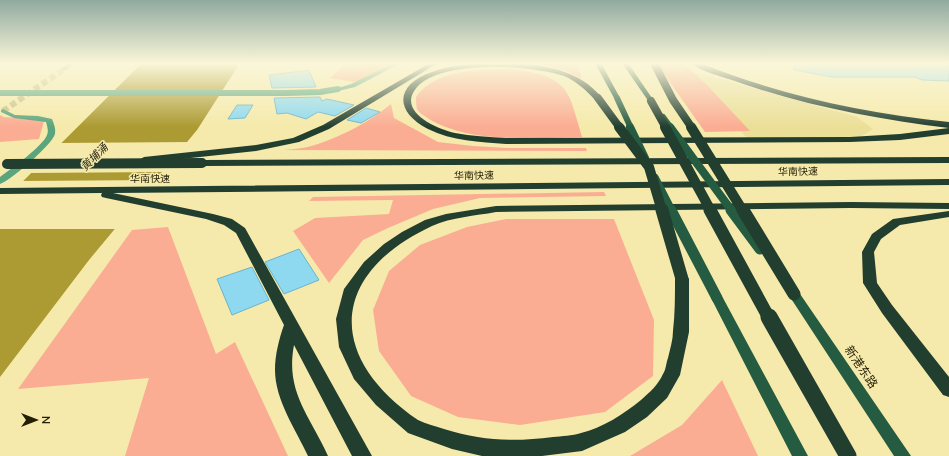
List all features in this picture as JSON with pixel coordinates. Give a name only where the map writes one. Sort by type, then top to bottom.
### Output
[{"type":"highway","points":[[107,164],[268,146],[308,136],[399,84]]},
{"type":"highway","points":[[417,84],[410,90],[406,99],[408,108],[414,116],[426,125],[442,132],[461,137],[486,140],[556,142],[851,139],[911,136],[949,131]]},
{"type":"highway","points":[[582,84],[588,88],[598,98],[649,167],[682,279],[681,332],[678,353],[672,375],[661,393],[641,411],[619,426],[582,442],[535,448],[490,449],[452,440],[414,427],[382,400],[360,374],[347,347],[343,319],[351,289],[369,265],[388,248],[406,235],[429,223],[450,216],[496,209],[851,205],[949,206]]},
{"type":"highway","points":[[665,84],[673,100],[699,138],[794,294]]},
{"type":"highway","points":[[753,84],[820,103],[874,115],[949,126]]},
{"type":"highway","points":[[651,101],[755,293],[848,456]]},
{"type":"highway","name":"华南快速","points":[[4,164],[949,160]]},
{"type":"highway","name":"华南快速","points":[[0,191],[949,182]]},
{"type":"highway","points":[[80,190],[219,219],[235,226],[240,231],[260,264],[291,325],[362,456]]},
{"type":"highway","points":[[949,214],[897,222],[876,237],[868,252],[870,283],[887,309],[949,390]]},
{"type":"highway","points":[[291,325],[284,354],[283,372],[287,390],[318,456]]},
{"type":"main road","points":[[610,84],[649,167],[800,456]]},
{"type":"main road","points":[[640,84],[651,101]]},
{"type":"main road","name":"新港东路","points":[[651,101],[794,294],[903,456]]},
{"type":"street","points":[[0,93],[286,93],[320,92],[356,84]]},
{"type":"street","points":[[0,181],[43,145],[51,136],[52,127],[49,121],[41,118],[9,116],[3,111]]},
{"type":"shaded area","points":[[429,84],[559,84],[567,93],[571,102],[582,137],[503,138],[483,136],[446,127],[429,119],[417,109],[416,97]]},
{"type":"shaded area","points":[[671,84],[706,84],[750,131],[705,132]]},
{"type":"shaded area","points":[[698,84],[739,84],[857,117],[873,129],[860,137],[747,138]]},
{"type":"shaded area","points":[[391,104],[394,118],[438,142],[507,148],[586,148],[587,151],[284,150],[318,144],[337,136],[365,122],[383,111]]},
{"type":"shaded area","points":[[0,115],[4,117],[44,121],[39,139],[0,142]]},
{"type":"shaded area","points":[[604,192],[606,196],[480,198],[433,209],[363,240],[329,283],[293,231],[315,218],[389,214],[393,200],[309,201],[313,197]]},
{"type":"shaded area","points":[[506,219],[614,219],[654,320],[653,376],[605,412],[520,425],[458,417],[411,396],[379,351],[373,310],[389,271],[420,245],[467,227]]},
{"type":"shaded area","points":[[168,227],[216,354],[235,342],[288,456],[125,456],[149,378],[18,389],[132,230]]},
{"type":"shaded area","points":[[722,380],[758,456],[630,456],[682,425]]},
{"type":"water","name":"黄埔涌","points":[[121,84],[226,84],[197,130],[89,260],[0,377],[0,204]]},
{"type":"pier","points":[[189,142],[165,172],[28,173],[59,143]]},
{"type":"pier","points":[[158,180],[118,229],[0,229],[0,201],[20,181]]},
{"type":"building","points":[[271,84],[315,84],[316,87],[272,88]]},
{"type":"building","points":[[320,97],[322,101],[327,99],[354,105],[335,116],[318,112],[306,119],[287,113],[277,114],[274,98]]},
{"type":"building","points":[[237,105],[253,105],[245,118],[228,119]]},
{"type":"building","points":[[366,108],[380,112],[361,123],[347,120]]},
{"type":"building","points":[[299,249],[319,280],[284,294],[265,262]]},
{"type":"building","points":[[252,267],[269,300],[232,315],[217,279]]},
{"type":"tunnel","points":[[3,111],[42,84]]}]
